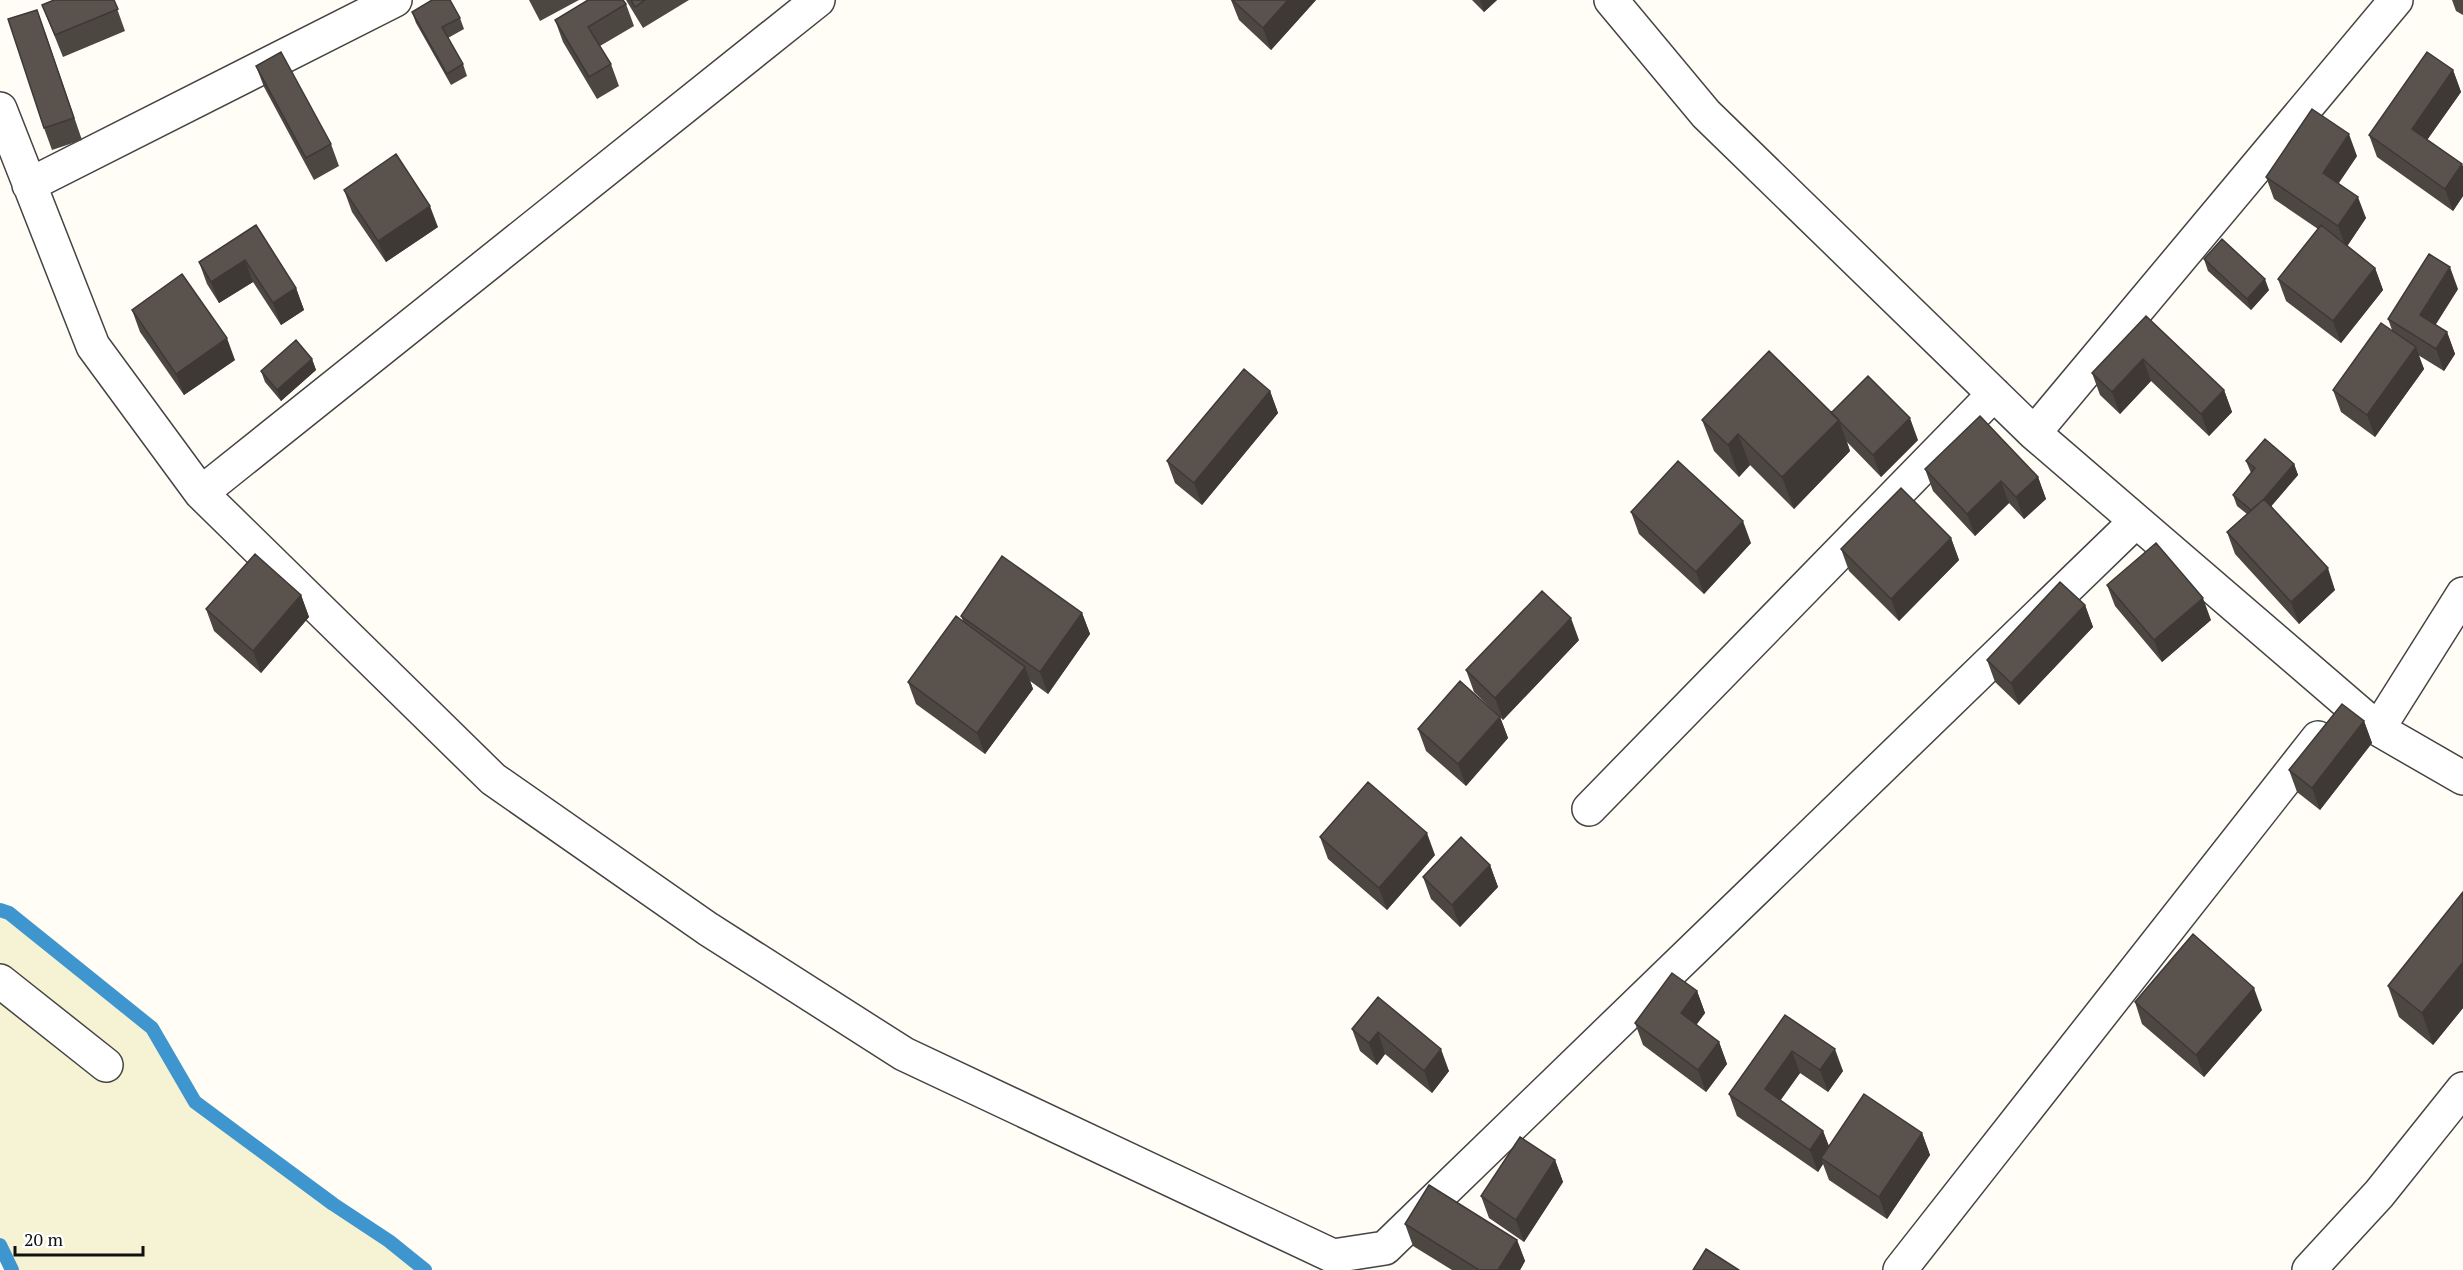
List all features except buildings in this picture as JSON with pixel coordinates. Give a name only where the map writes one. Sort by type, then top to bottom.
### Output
[{"type":"street","points":[[30,185],[395,0]]},
{"type":"street","points":[[201,493],[818,0]]},
{"type":"street","points":[[1611,0],[1706,114],[2034,433],[2378,729],[2463,777]]},
{"type":"street","points":[[2034,433],[2396,0]]},
{"type":"street","points":[[0,109],[93,346],[201,493],[493,779],[708,929],[904,1054],[1333,1256],[1385,1248],[2136,521]]},
{"type":"street","points":[[1589,808],[1994,394]]},
{"type":"street","points":[[2378,729],[2463,594]]},
{"type":"street","points":[[1900,1270],[2346,702]]},
{"type":"street","points":[[0,981],[106,1065]]},
{"type":"street","points":[[2309,1270],[2379,1194],[2463,1089]]},
{"type":"shaded area","points":[[0,910],[9,913],[152,1028],[195,1102],[333,1204],[389,1241],[425,1270],[12,1270],[0,1245]]},
{"type":"waterway","points":[[0,910],[9,913],[152,1028],[195,1102],[333,1204],[389,1241],[425,1270]]},
{"type":"waterway","points":[[0,1245],[12,1270]]}]
